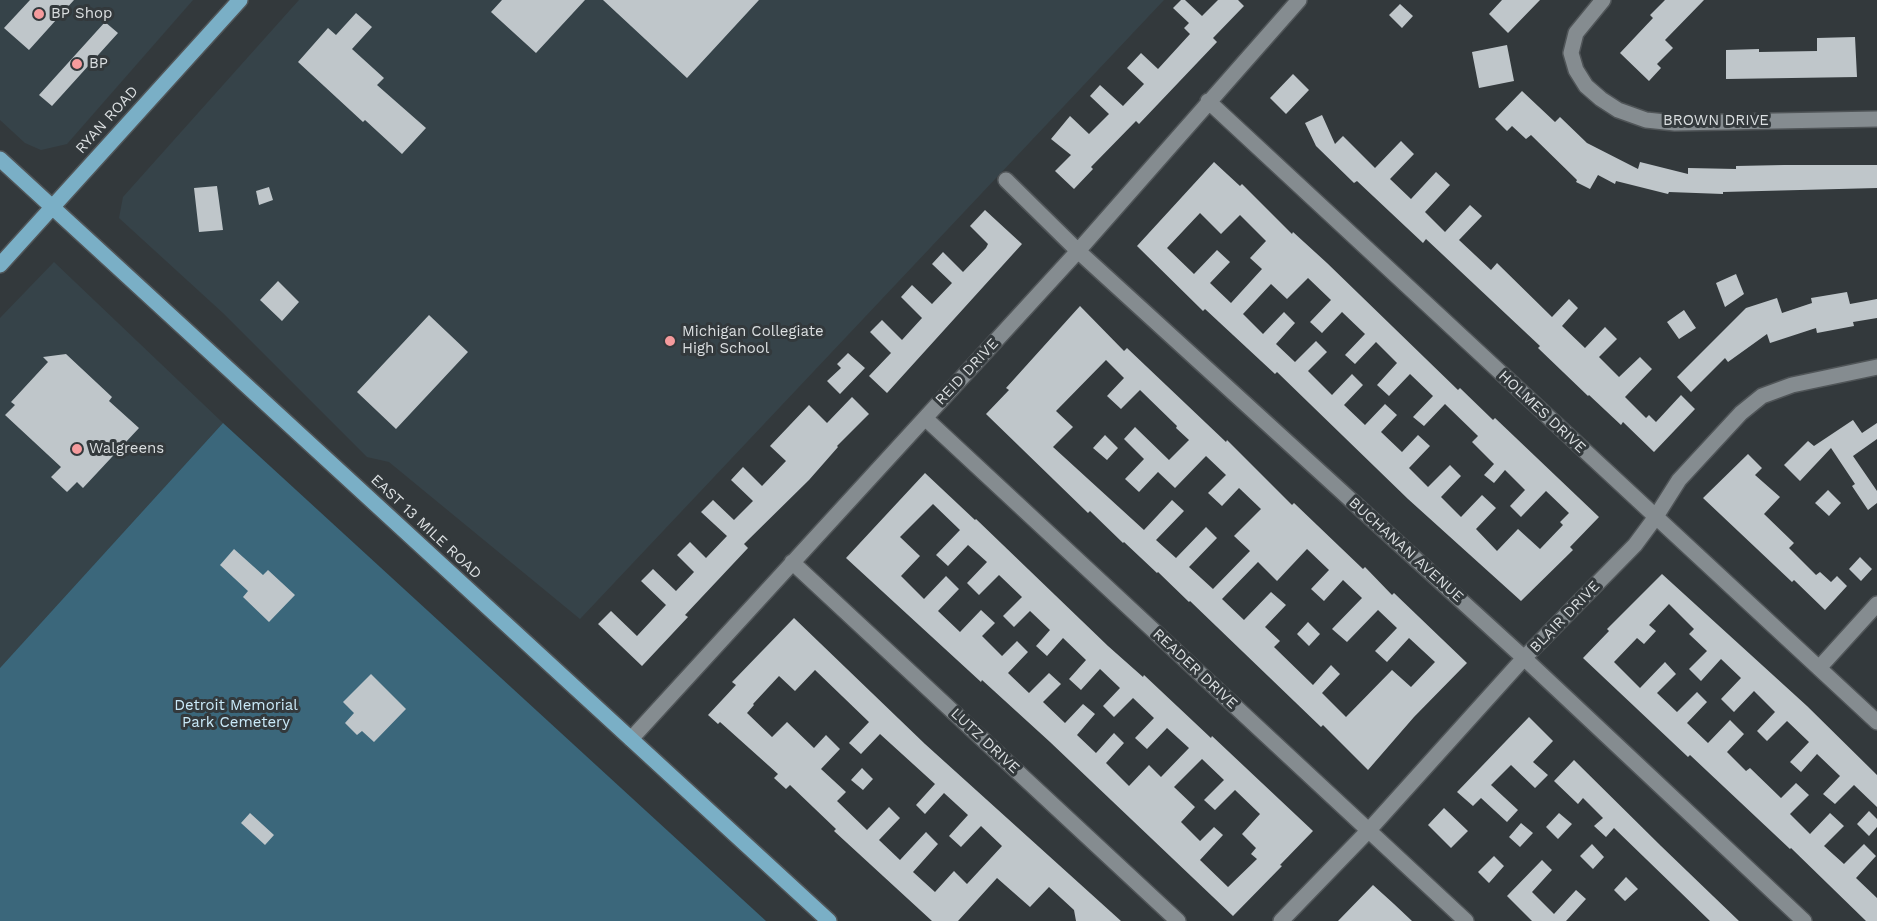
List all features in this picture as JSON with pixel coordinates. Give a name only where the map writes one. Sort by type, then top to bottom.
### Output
[{"type":"main road","name":"RYAN ROAD","points":[[0,265],[240,0]]},
{"type":"main road","name":"EAST 13 MILE ROAD","points":[[0,159],[829,921]]},
{"type":"street","name":"REID DRIVE","points":[[631,740],[1078,251],[1299,0]]},
{"type":"street","name":"BROWN DRIVE","points":[[1603,0],[1576,33],[1571,53],[1576,70],[1586,86],[1618,110],[1646,120],[1675,123],[1877,119]]},
{"type":"street","name":"HOLMES DRIVE","points":[[1208,101],[1877,722]]},
{"type":"street","name":"BUCHANAN AVENUE","points":[[1006,180],[1078,251],[1524,658],[1804,921]]},
{"type":"street","name":"BLAIR DRIVE","points":[[1281,921],[1369,830],[1524,658],[1635,545],[1679,480],[1742,412],[1762,396],[1792,385],[1877,367]]},
{"type":"street","name":"READER DRIVE","points":[[925,418],[1466,921]]},
{"type":"street","name":"LUTZ DRIVE","points":[[792,562],[1178,921]]},
{"type":"street","points":[[1819,668],[1877,604]]},
{"type":"shaded area","points":[[0,0],[193,0],[67,144],[41,150],[25,143],[0,120]]},
{"type":"shaded area","name":"Michigan Collegiate High School","points":[[299,0],[1164,0],[580,619],[389,462],[367,457],[223,313],[119,218],[123,197]]},
{"type":"shaded area","points":[[54,262],[223,423],[0,668],[0,318]]},
{"type":"green space","name":"Detroit Memorial Park Cemetery","points":[[223,423],[766,921],[0,921],[0,668]]},
{"type":"building","points":[[30,0],[74,0],[29,50],[4,28]]},
{"type":"building","points":[[502,0],[585,0],[536,53],[491,12]]},
{"type":"building","points":[[603,0],[759,0],[687,78]]},
{"type":"building","points":[[1181,0],[1185,0],[1202,16],[1218,0],[1238,0],[1244,6],[1213,38],[1217,42],[1139,124],[1136,121],[1091,167],[1093,169],[1074,189],[1055,171],[1071,155],[1051,139],[1070,116],[1089,134],[1109,114],[1090,96],[1100,85],[1123,106],[1144,84],[1127,68],[1141,53],[1158,69],[1190,34],[1184,28],[1189,23],[1173,8]]},
{"type":"building","points":[[1502,0],[1540,0],[1508,33],[1489,14]]},
{"type":"building","points":[[1665,0],[1704,0],[1665,40],[1673,48],[1657,64],[1661,68],[1649,81],[1620,53],[1653,18],[1650,15]]},
{"type":"building","points":[[1400,4],[1413,16],[1402,28],[1389,15]]},
{"type":"building","points":[[356,13],[372,27],[352,49],[384,78],[377,85],[426,128],[402,154],[365,120],[363,122],[298,62],[328,28],[336,35]]},
{"type":"building","points":[[105,22],[118,33],[52,106],[39,95]]},
{"type":"building","points":[[1855,37],[1857,77],[1726,79],[1726,50],[1817,51],[1817,38]]},
{"type":"building","points":[[1507,45],[1514,81],[1479,88],[1472,52]]},
{"type":"building","points":[[1293,74],[1309,90],[1286,114],[1270,98]]},
{"type":"building","points":[[1522,91],[1555,122],[1560,117],[1587,143],[1638,169],[1640,162],[1688,174],[1688,168],[1877,165],[1877,188],[1723,192],[1723,194],[1669,192],[1668,194],[1616,181],[1615,184],[1598,175],[1590,189],[1576,182],[1577,180],[1531,135],[1526,139],[1512,126],[1507,131],[1495,119]]},
{"type":"building","points":[[1322,115],[1335,144],[1343,136],[1375,168],[1401,141],[1414,154],[1390,179],[1411,199],[1436,172],[1450,185],[1425,212],[1445,232],[1470,205],[1482,216],[1459,240],[1491,270],[1497,263],[1552,317],[1569,299],[1578,308],[1562,326],[1585,348],[1605,327],[1617,339],[1599,357],[1619,377],[1640,357],[1652,369],[1625,397],[1646,418],[1649,415],[1656,422],[1681,395],[1695,409],[1654,452],[1623,422],[1621,425],[1588,396],[1538,348],[1540,346],[1426,239],[1423,243],[1357,181],[1354,183],[1316,146],[1305,123]]},
{"type":"building","points":[[1214,162],[1240,186],[1242,184],[1458,390],[1460,388],[1493,420],[1495,418],[1599,517],[1570,547],[1573,550],[1521,601],[1408,499],[1277,372],[1275,374],[1205,309],[1203,311],[1137,246]],"holes":[[[1200,213],[1221,234],[1240,215],[1266,241],[1250,258],[1262,269],[1231,303],[1210,283],[1230,262],[1217,250],[1194,274],[1167,248]],[[1308,278],[1331,300],[1310,322],[1322,333],[1342,312],[1365,334],[1345,355],[1355,364],[1376,342],[1397,363],[1377,385],[1389,396],[1410,374],[1433,396],[1413,417],[1424,426],[1445,404],[1478,436],[1472,442],[1494,464],[1484,475],[1494,483],[1505,470],[1525,490],[1510,506],[1521,517],[1546,491],[1569,513],[1560,522],[1563,525],[1540,549],[1518,529],[1497,551],[1476,529],[1496,508],[1482,495],[1461,517],[1441,497],[1461,476],[1450,465],[1428,487],[1409,468],[1430,446],[1418,435],[1402,452],[1381,432],[1397,415],[1385,404],[1365,425],[1344,405],[1363,385],[1352,374],[1332,395],[1308,371],[1327,352],[1316,341],[1295,362],[1276,344],[1295,323],[1284,312],[1263,334],[1243,314],[1271,284],[1287,299]]]},
{"type":"building","points":[[217,186],[223,230],[199,232],[194,188]]},
{"type":"building","points":[[269,187],[273,200],[259,205],[256,191]]},
{"type":"building","points":[[985,210],[1022,244],[887,393],[869,376],[891,353],[870,332],[882,320],[902,340],[922,318],[901,297],[912,285],[932,304],[952,283],[932,264],[943,252],[963,272],[988,244],[970,226]]},
{"type":"building","points":[[1736,274],[1744,294],[1725,307],[1716,283]]},
{"type":"building","points":[[278,281],[299,302],[282,321],[260,300]]},
{"type":"building","points":[[1847,292],[1850,304],[1877,299],[1877,318],[1853,322],[1854,326],[1817,333],[1816,328],[1770,343],[1767,334],[1728,362],[1725,358],[1691,392],[1677,377],[1746,308],[1777,298],[1782,313],[1812,303],[1811,298]]},
{"type":"building","points":[[1080,306],[1124,351],[1127,348],[1226,442],[1227,440],[1292,505],[1294,503],[1363,569],[1365,567],[1392,595],[1394,593],[1467,663],[1414,717],[1368,770],[1190,601],[1090,511],[1088,513],[986,414],[1009,390],[1006,388]],"holes":[[[1106,360],[1124,378],[1107,396],[1121,409],[1140,390],[1189,440],[1169,460],[1135,427],[1124,439],[1144,459],[1125,479],[1139,492],[1158,472],[1175,488],[1206,456],[1226,475],[1208,493],[1222,506],[1239,488],[1261,509],[1234,536],[1250,551],[1213,589],[1189,567],[1217,538],[1206,527],[1176,558],[1156,540],[1184,511],[1172,500],[1144,530],[1053,447],[1073,427],[1056,411]],[[1307,549],[1329,570],[1311,589],[1324,601],[1343,580],[1362,598],[1332,629],[1347,642],[1378,610],[1397,628],[1375,651],[1387,662],[1409,638],[1435,662],[1411,687],[1392,670],[1346,717],[1322,693],[1340,674],[1331,665],[1313,685],[1274,647],[1280,641],[1265,627],[1286,605],[1271,592],[1244,620],[1222,599],[1258,562],[1277,581]]]},
{"type":"building","points":[[1684,310],[1696,328],[1679,339],[1667,322]]},
{"type":"building","points":[[429,315],[468,352],[396,429],[357,392]]},
{"type":"building","points":[[848,353],[865,368],[840,394],[827,381],[841,368],[837,364]]},
{"type":"building","name":"Walgreens","points":[[66,354],[112,397],[109,401],[139,428],[83,488],[77,482],[67,492],[51,477],[61,467],[5,415],[15,405],[11,402],[48,362],[43,357]]},
{"type":"building","points":[[852,397],[869,414],[837,446],[809,480],[744,544],[748,548],[685,615],[688,617],[642,666],[598,624],[611,611],[637,636],[666,605],[641,581],[653,569],[676,591],[694,572],[677,555],[690,542],[706,558],[727,536],[701,512],[713,500],[734,520],[753,501],[731,480],[743,467],[762,486],[786,461],[770,446],[809,405],[827,423]]},
{"type":"building","points":[[1853,420],[1862,433],[1877,423],[1877,439],[1853,456],[1877,491],[1877,503],[1868,510],[1852,486],[1855,484],[1831,448],[1800,481],[1784,465],[1808,441],[1814,446]]},
{"type":"building","points":[[1105,435],[1118,448],[1107,460],[1093,448]]},
{"type":"building","points":[[1748,454],[1762,468],[1755,475],[1780,497],[1764,514],[1794,543],[1789,548],[1816,575],[1820,572],[1831,582],[1837,576],[1847,586],[1825,610],[1703,498]]},
{"type":"building","points":[[925,473],[1108,646],[1143,677],[1144,675],[1211,738],[1212,736],[1313,831],[1233,916],[1050,742],[846,558]],"holes":[[[933,504],[960,530],[936,555],[948,566],[968,545],[987,562],[967,583],[979,595],[999,575],[1022,597],[1003,616],[1014,627],[1030,611],[1050,630],[1036,646],[1047,656],[1063,638],[1086,660],[1069,679],[1081,690],[1100,669],[1120,688],[1103,706],[1114,717],[1133,698],[1154,718],[1135,738],[1147,749],[1167,728],[1189,748],[1161,777],[1149,765],[1129,786],[1106,763],[1124,743],[1114,733],[1096,753],[1077,735],[1095,714],[1083,704],[1065,723],[1043,702],[1061,684],[1049,673],[1029,693],[1008,673],[1028,652],[1017,641],[1002,656],[982,636],[995,623],[981,610],[960,632],[938,611],[959,589],[946,576],[924,599],[901,576],[920,556],[900,537]],[[1202,759],[1224,780],[1204,800],[1215,810],[1235,790],[1260,814],[1242,834],[1256,848],[1251,854],[1257,859],[1228,887],[1200,860],[1223,835],[1214,827],[1200,841],[1181,822],[1195,807],[1174,787]]]},
{"type":"building","points":[[1828,490],[1841,503],[1829,516],[1815,503]]},
{"type":"building","points":[[234,549],[263,575],[268,570],[295,595],[269,622],[243,597],[248,591],[220,565]]},
{"type":"building","points":[[1860,557],[1872,569],[1861,581],[1849,569]]},
{"type":"building","points":[[1662,574],[1807,706],[1877,775],[1877,807],[1854,785],[1835,804],[1823,794],[1840,776],[1817,754],[1801,772],[1790,762],[1809,742],[1787,721],[1767,741],[1757,731],[1775,712],[1754,691],[1734,712],[1721,699],[1741,678],[1721,659],[1701,681],[1689,669],[1707,651],[1689,634],[1694,629],[1669,604],[1649,625],[1656,631],[1644,644],[1637,638],[1614,662],[1640,688],[1665,662],[1676,674],[1657,693],[1677,712],[1697,692],[1707,702],[1687,723],[1708,743],[1730,720],[1744,734],[1727,752],[1746,771],[1750,768],[1781,798],[1796,783],[1809,795],[1790,814],[1810,834],[1830,813],[1844,826],[1824,846],[1844,864],[1864,844],[1876,856],[1856,878],[1877,898],[1877,921],[1866,921],[1791,848],[1690,755],[1688,757],[1583,658],[1609,631],[1607,629]]},
{"type":"building","points":[[794,618],[925,744],[1121,921],[1076,921],[1074,910],[1049,887],[1030,907],[997,878],[958,921],[932,921],[834,831],[836,829],[790,785],[786,789],[774,778],[778,774],[720,722],[718,724],[708,715],[736,685],[732,682]],"holes":[[[815,670],[869,722],[849,743],[861,754],[880,734],[935,784],[916,805],[925,814],[944,793],[968,815],[949,836],[961,847],[981,826],[1002,846],[967,884],[954,871],[935,892],[913,872],[938,844],[926,832],[900,860],[879,840],[900,818],[889,807],[867,830],[837,801],[846,792],[821,769],[840,749],[826,735],[814,748],[787,722],[772,737],[747,713],[779,676],[795,691]]]},
{"type":"building","points":[[1308,622],[1320,634],[1309,646],[1297,634]]},
{"type":"building","points":[[371,674],[406,709],[374,742],[362,731],[357,735],[345,723],[354,713],[343,702]]},
{"type":"building","points":[[1529,717],[1553,741],[1533,762],[1548,775],[1535,788],[1511,765],[1491,785],[1518,810],[1507,822],[1481,798],[1473,806],[1457,792]]},
{"type":"building","points":[[1574,760],[1739,921],[1710,921],[1614,828],[1606,837],[1594,826],[1603,818],[1583,798],[1578,804],[1554,781]]},
{"type":"building","points":[[862,768],[873,779],[863,790],[851,780]]},
{"type":"building","points":[[1444,808],[1468,831],[1451,848],[1428,825]]},
{"type":"building","points":[[1869,811],[1877,819],[1877,827],[1869,836],[1857,824]]},
{"type":"building","points":[[250,813],[274,835],[265,845],[241,823]]},
{"type":"building","points":[[1559,813],[1572,824],[1558,839],[1546,827]]},
{"type":"building","points":[[1521,823],[1533,833],[1520,847],[1509,837]]},
{"type":"building","points":[[1592,844],[1604,857],[1593,869],[1580,856]]},
{"type":"building","points":[[1494,856],[1504,866],[1489,883],[1478,872]]},
{"type":"building","points":[[1542,860],[1552,870],[1532,892],[1554,914],[1576,890],[1586,899],[1566,921],[1532,921],[1507,896]]},
{"type":"building","points":[[1626,877],[1638,889],[1625,901],[1614,890]]},
{"type":"building","points":[[1373,885],[1394,904],[1412,921],[1338,921]]},
{"type":"place","name":"BP Shop","points":[[39,14]]},
{"type":"place","name":"BP","points":[[77,64]]},
{"type":"place","name":"Michigan Collegiate High School","points":[[670,341]]},
{"type":"place","name":"Walgreens","points":[[77,449]]}]
